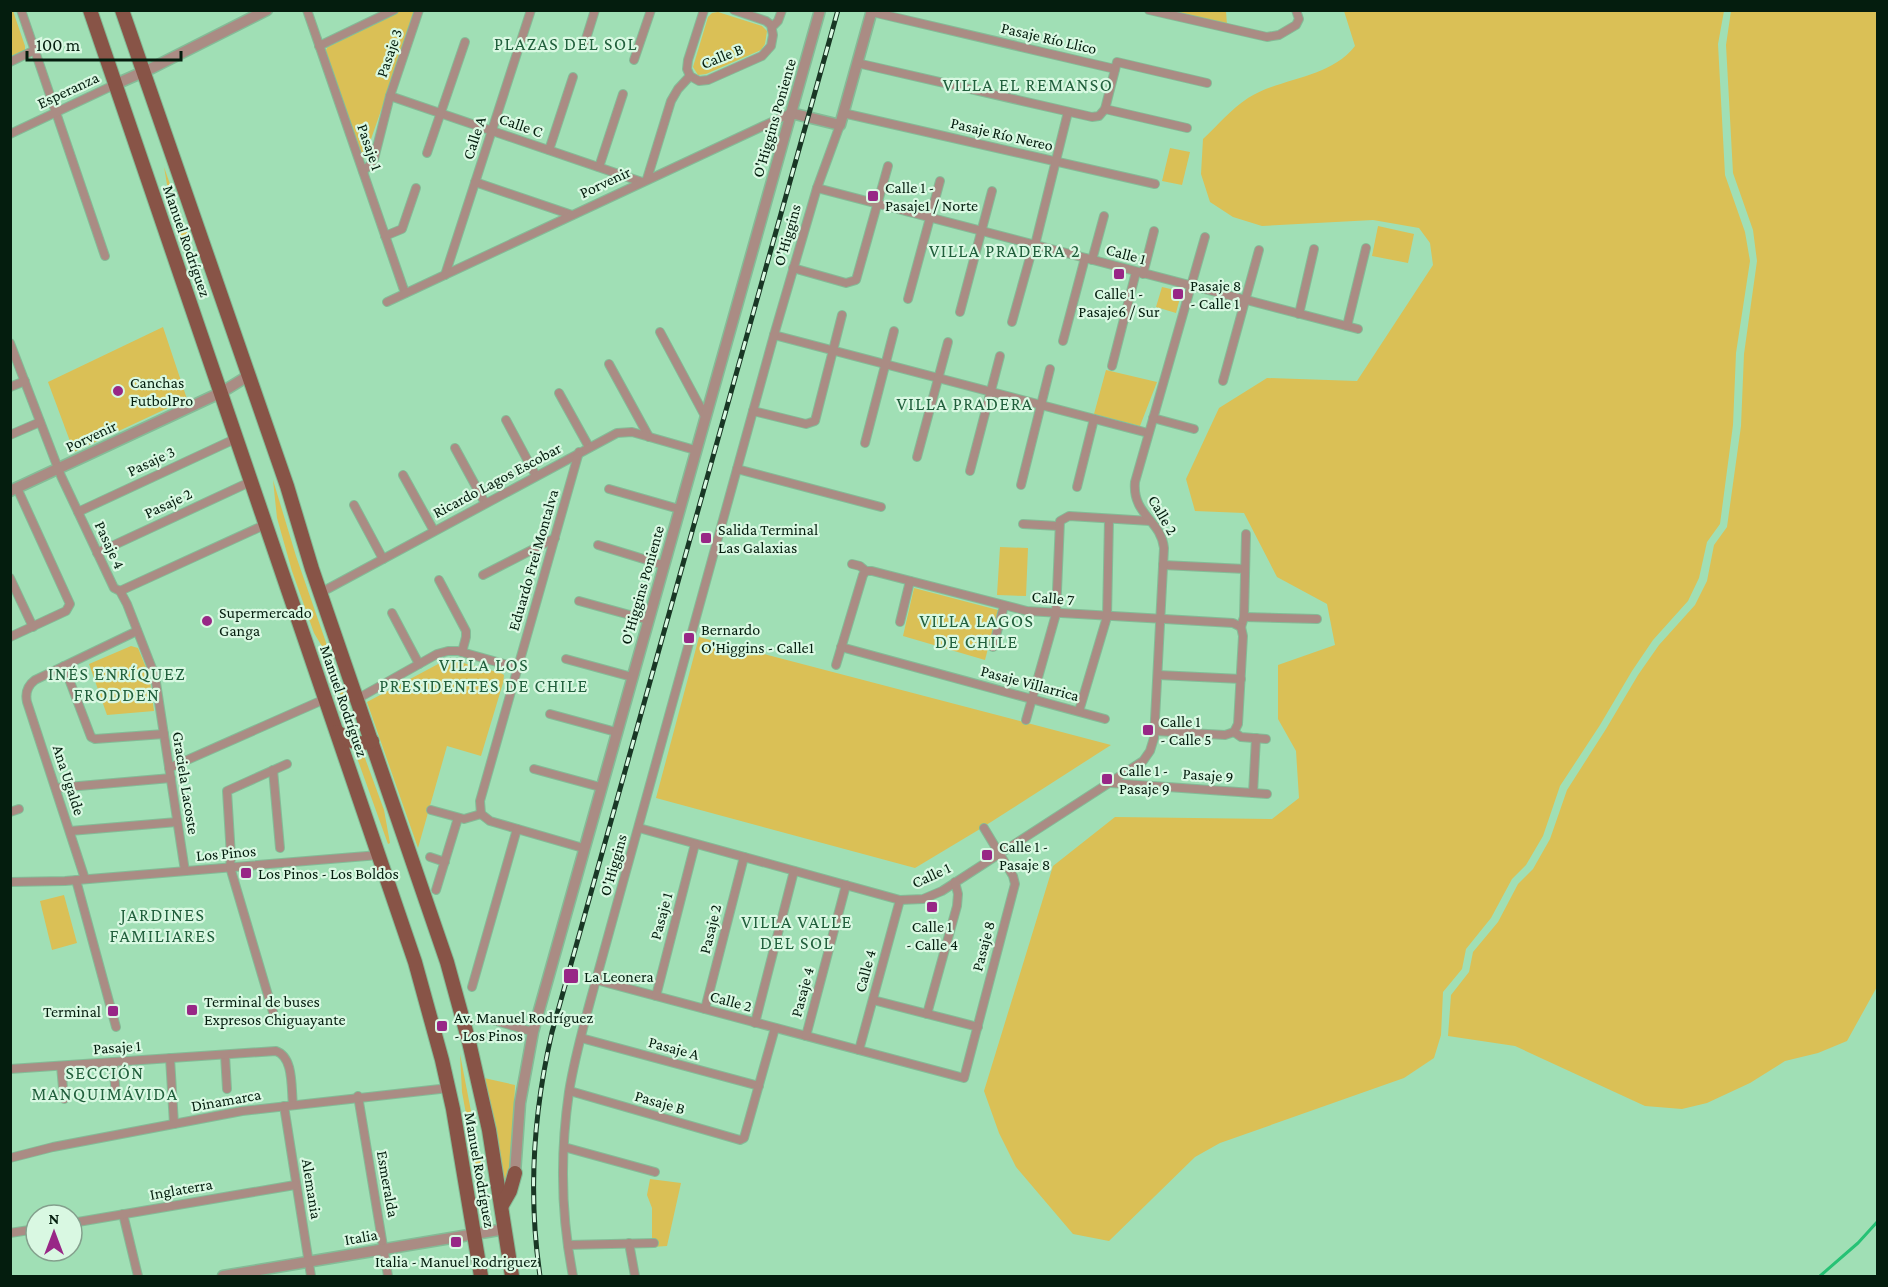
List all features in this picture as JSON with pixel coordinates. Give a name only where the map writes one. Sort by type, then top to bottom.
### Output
[{"type":"main road","name":"Manuel Rodríguez","points":[[90,10],[415,962],[449,1088],[481,1276]]},
{"type":"main road","name":"Manuel Rodríguez","points":[[122,10],[454,984],[484,1107],[512,1276]]},
{"type":"main road","points":[[337,732],[357,743],[365,744],[372,741]]},
{"type":"main road","points":[[502,1205],[510,1191],[515,1173]]},
{"type":"street","points":[[21,10],[105,256]]},
{"type":"street","name":"Esperanza","points":[[10,134],[144,72],[267,10]]},
{"type":"street","name":"Pasaje 1","points":[[307,10],[405,293]]},
{"type":"street","points":[[319,46],[394,10]]},
{"type":"street","name":"Pasaje 3","points":[[363,171],[374,159],[390,96],[419,10]]},
{"type":"street","name":"Calle A","points":[[445,275],[531,10]]},
{"type":"street","points":[[585,42],[595,10]]},
{"type":"street","points":[[634,60],[651,10]]},
{"type":"street","name":"Calle B","points":[[704,10],[687,69],[690,76],[699,81],[708,80],[766,53],[771,46],[772,27]]},
{"type":"street","points":[[734,10],[766,21],[772,27],[778,21],[782,10]]},
{"type":"street","name":"O'Higgins Poniente","points":[[515,1173],[521,1094],[533,1032],[820,10]]},
{"type":"street","points":[[1149,10],[1267,37],[1275,36],[1294,27],[1297,15]]},
{"type":"street","name":"O'Higgins","points":[[573,1276],[563,1200],[564,1148],[570,1091],[581,1038],[774,335],[817,188],[840,125],[872,11]]},
{"type":"street","name":"Pasaje Río Llico","points":[[872,11],[1207,83]]},
{"type":"street","points":[[427,153],[465,42]]},
{"type":"street","points":[[10,62],[35,50]]},
{"type":"street","points":[[857,63],[1095,117],[1105,109],[1116,65]]},
{"type":"street","points":[[645,181],[674,95],[690,76]]},
{"type":"street","points":[[549,150],[573,77]]},
{"type":"street","points":[[599,167],[623,94]]},
{"type":"street","name":"Calle C","points":[[390,96],[645,181]]},
{"type":"street","points":[[1105,109],[1187,128]]},
{"type":"street","points":[[790,112],[840,125]]},
{"type":"street","name":"Porvenir","points":[[387,302],[790,112]]},
{"type":"street","points":[[1012,322],[1030,254],[1035,245],[1068,112]]},
{"type":"street","name":"Pasaje Río Nereo","points":[[843,113],[1155,184]]},
{"type":"street","points":[[793,268],[846,283],[854,282],[858,275],[888,166]]},
{"type":"street","points":[[908,299],[940,181]]},
{"type":"street","points":[[475,182],[572,215]]},
{"type":"street","points":[[386,236],[398,232],[403,227],[416,188]]},
{"type":"street","name":"Calle 1","points":[[817,188],[1358,329]]},
{"type":"street","points":[[960,312],[992,191]]},
{"type":"street","points":[[1063,341],[1088,259],[1104,216]]},
{"type":"street","points":[[1112,366],[1154,231]]},
{"type":"street","name":"Calle 2","points":[[1155,731],[1163,565],[1162,538],[1137,502],[1134,489],[1205,237]]},
{"type":"street","points":[[1347,326],[1366,248]]},
{"type":"street","points":[[1299,314],[1314,249]]},
{"type":"street","points":[[1223,381],[1258,250]]},
{"type":"street","points":[[753,411],[806,424],[812,423],[817,418],[842,315]]},
{"type":"street","points":[[866,443],[894,331]]},
{"type":"street","points":[[660,332],[705,416]]},
{"type":"street","points":[[774,335],[1148,433]]},
{"type":"street","points":[[917,457],[948,342]]},
{"type":"street","name":"Pasaje 4","points":[[10,343],[58,469],[115,590],[120,591],[131,612],[137,632]]},
{"type":"street","points":[[970,471],[1000,356]]},
{"type":"street","points":[[609,364],[649,437]]},
{"type":"street","points":[[1021,485],[1050,369]]},
{"type":"street","name":"Porvenir","points":[[14,489],[222,392],[248,376]]},
{"type":"street","points":[[10,387],[25,381]]},
{"type":"street","points":[[559,393],[589,447]]},
{"type":"street","points":[[1153,418],[1194,429]]},
{"type":"street","points":[[1077,487],[1094,419]]},
{"type":"street","points":[[506,420],[536,476]]},
{"type":"street","points":[[10,435],[40,422]]},
{"type":"street","name":"Ricardo Lagos Escobar","points":[[320,593],[617,433],[633,432],[695,450]]},
{"type":"street","name":"Pasaje 3","points":[[78,512],[237,438]]},
{"type":"street","points":[[455,448],[486,503]]},
{"type":"street","name":"Eduardo Frei Montalva","points":[[481,814],[480,801],[579,452]]},
{"type":"street","points":[[737,469],[881,507]]},
{"type":"street","points":[[403,476],[434,531]]},
{"type":"street","name":"Pasaje 2","points":[[97,553],[252,481]]},
{"type":"street","points":[[10,638],[66,611],[70,606],[14,489]]},
{"type":"street","points":[[609,489],[679,508]]},
{"type":"street","points":[[354,505],[383,559]]},
{"type":"street","points":[[1026,720],[1056,614],[1060,521],[1066,516],[1150,521]]},
{"type":"street","points":[[1079,711],[1107,617],[1109,519]]},
{"type":"street","points":[[120,591],[260,527],[266,521]]},
{"type":"street","points":[[1023,524],[1058,526]]},
{"type":"street","points":[[1155,731],[1226,735],[1234,732],[1238,724],[1246,534]]},
{"type":"street","points":[[483,575],[555,538]]},
{"type":"street","points":[[598,545],[663,565]]},
{"type":"street","name":"Calle 7","points":[[852,564],[866,571],[1026,611],[1233,623],[1241,627]]},
{"type":"street","points":[[1163,565],[1245,569]]},
{"type":"street","points":[[836,665],[866,571]]},
{"type":"street","points":[[10,578],[33,627]]},
{"type":"street","points":[[439,580],[465,631],[466,637],[462,652]]},
{"type":"street","points":[[900,622],[910,581]]},
{"type":"street","points":[[579,601],[648,620]]},
{"type":"street","points":[[993,647],[1004,606]]},
{"type":"street","points":[[392,613],[419,664]]},
{"type":"street","points":[[1244,616],[1317,619]]},
{"type":"street","points":[[137,632],[64,666],[91,737],[95,739],[164,734]]},
{"type":"street","name":"Graciela Lacoste","points":[[137,632],[153,669],[185,871]]},
{"type":"street","name":"Pasaje Villarrica","points":[[842,647],[1106,719]]},
{"type":"street","points":[[357,699],[442,652],[453,650],[518,668]]},
{"type":"street","points":[[566,659],[632,677]]},
{"type":"street","name":"Ana Ugalde","points":[[64,666],[35,680],[27,689],[27,702],[70,831],[116,1027]]},
{"type":"street","points":[[1158,675],[1241,679]]},
{"type":"street","points":[[169,768],[325,699]]},
{"type":"street","points":[[550,714],[616,732]]},
{"type":"street","name":"Calle 1","points":[[639,828],[900,900],[923,899],[955,882],[1143,761],[1153,744],[1155,731]]},
{"type":"street","points":[[1234,732],[1241,736],[1261,738],[1253,793]]},
{"type":"street","points":[[273,1012],[230,867],[227,791],[287,764]]},
{"type":"street","points":[[534,769],[600,787]]},
{"type":"street","points":[[273,770],[280,848]]},
{"type":"street","points":[[56,788],[171,778]]},
{"type":"street","name":"Pasaje 9","points":[[1111,783],[1267,794]]},
{"type":"street","points":[[430,810],[470,819],[481,814],[487,820],[584,848]]},
{"type":"street","points":[[436,890],[458,818]]},
{"type":"street","points":[[70,831],[177,822]]},
{"type":"street","name":"Pasaje 8","points":[[964,1078],[1015,884],[1013,876],[984,828]]},
{"type":"street","points":[[472,987],[517,829]]},
{"type":"street","name":"Pasaje 1","points":[[656,996],[695,844]]},
{"type":"street","name":"Los Pinos","points":[[10,882],[81,880],[379,855]]},
{"type":"street","points":[[430,857],[445,862]]},
{"type":"street","name":"Pasaje 2","points":[[705,1009],[744,857]]},
{"type":"street","points":[[755,1023],[794,871]]},
{"type":"street","points":[[927,1014],[957,906],[958,894],[955,882]]},
{"type":"street","name":"Pasaje 4","points":[[806,1036],[846,885]]},
{"type":"street","name":"Calle 4","points":[[859,1050],[900,900]]},
{"type":"street","name":"Calle 2","points":[[596,980],[964,1078]]},
{"type":"street","points":[[873,1000],[978,1027]]},
{"type":"street","points":[[486,1018],[533,1032]]},
{"type":"street","points":[[759,1086],[775,1028]]},
{"type":"street","name":"Pasaje A","points":[[581,1038],[759,1086]]},
{"type":"street","points":[[227,1089],[225,1055],[272,1051],[282,1054],[287,1060],[289,1105]]},
{"type":"street","name":"Pasaje 1","points":[[10,1069],[225,1055]]},
{"type":"street","points":[[170,1058],[174,1124]]},
{"type":"street","points":[[113,1062],[116,1095]]},
{"type":"street","points":[[61,1066],[64,1099]]},
{"type":"street","name":"Pasaje B","points":[[570,1091],[742,1140],[759,1086]]},
{"type":"street","name":"Dinamarca","points":[[10,1158],[53,1147],[174,1124],[289,1105],[449,1088]]},
{"type":"street","name":"Esmeralda","points":[[358,1096],[388,1276]]},
{"type":"street","name":"Alemania","points":[[289,1105],[295,1185],[310,1276]]},
{"type":"street","points":[[564,1148],[655,1172]]},
{"type":"street","name":"Inglaterra","points":[[84,1221],[295,1185]]},
{"type":"street","points":[[123,1214],[138,1276]]},
{"type":"street","name":"Italia","points":[[228,1276],[505,1229]]},
{"type":"street","points":[[629,1243],[635,1276]]},
{"type":"street","points":[[568,1245],[654,1243]]},
{"type":"shaded area","points":[[11,10],[25,50],[11,56]]},
{"type":"shaded area","points":[[1165,10],[1226,11],[1227,25]]},
{"type":"shaded area","points":[[400,11],[416,11],[364,159],[361,157],[325,52],[328,46]]},
{"type":"shaded area","points":[[1344,11],[1724,11],[1718,44],[1725,175],[1745,232],[1750,261],[1736,353],[1733,425],[1720,524],[1707,542],[1699,578],[1688,601],[1653,640],[1632,671],[1560,786],[1543,836],[1526,865],[1512,879],[1491,918],[1466,949],[1462,969],[1443,992],[1441,1035],[1434,1058],[1404,1078],[1220,1143],[1195,1157],[1109,1241],[1073,1234],[1016,1167],[999,1133],[984,1091],[1053,866],[1115,817],[1272,819],[1299,798],[1296,751],[1278,719],[1278,665],[1335,645],[1327,604],[1277,577],[1244,513],[1195,511],[1186,479],[1219,408],[1267,378],[1357,381],[1433,265],[1430,243],[1419,228],[1373,220],[1262,226],[1233,217],[1210,202],[1201,174],[1203,139],[1248,98],[1261,91],[1319,71],[1344,57],[1355,46]]},
{"type":"shaded area","points":[[1731,11],[1877,11],[1878,985],[1847,1041],[1818,1053],[1785,1061],[1750,1083],[1707,1103],[1682,1109],[1645,1106],[1515,1046],[1448,1036],[1451,995],[1469,972],[1473,952],[1498,922],[1518,884],[1533,869],[1550,839],[1567,790],[1638,675],[1659,645],[1695,605],[1707,581],[1714,545],[1727,527],[1741,426],[1744,354],[1757,261],[1753,230],[1733,173],[1726,45]]},
{"type":"shaded area","points":[[718,12],[762,26],[767,31],[765,44],[761,50],[706,74],[698,75],[693,67],[708,17]]},
{"type":"shaded area","points":[[1170,148],[1190,152],[1182,185],[1162,181]]},
{"type":"shaded area","points":[[164,167],[188,235],[199,291],[172,214]]},
{"type":"shaded area","points":[[1378,226],[1414,234],[1408,263],[1372,256]]},
{"type":"shaded area","points":[[1162,287],[1179,291],[1181,294],[1176,313],[1156,307]]},
{"type":"shaded area","name":"Canchas FutbolPro","points":[[163,327],[187,399],[74,452],[48,382]]},
{"type":"shaded area","points":[[1106,370],[1157,382],[1140,426],[1094,414]]},
{"type":"shaded area","points":[[273,480],[296,556],[357,732],[354,733],[326,653],[314,633],[292,571],[277,518]]},
{"type":"shaded area","points":[[1000,547],[1028,548],[1026,596],[997,595]]},
{"type":"shaded area","points":[[914,588],[998,610],[985,660],[903,636]]},
{"type":"shaded area","points":[[699,637],[1111,745],[915,868],[656,798]]},
{"type":"shaded area","points":[[131,646],[138,648],[149,675],[154,711],[107,715],[89,664]]},
{"type":"shaded area","points":[[452,660],[501,673],[504,675],[503,683],[481,756],[447,746],[418,848],[367,702],[440,663]]},
{"type":"shaded area","points":[[362,750],[384,810],[390,843],[388,844],[356,755],[356,752]]},
{"type":"shaded area","points":[[64,895],[77,943],[52,950],[40,901]]},
{"type":"shaded area","points":[[460,1054],[489,1205],[483,1206],[462,1092]]},
{"type":"shaded area","points":[[484,1078],[515,1085],[511,1175],[505,1194]]},
{"type":"shaded area","points":[[650,1179],[681,1183],[667,1246],[652,1247],[652,1208],[647,1195]]},
{"type":"waterway","points":[[1820,1276],[1858,1243],[1878,1221]]},
{"type":"railway","points":[[540,1276],[534,1215],[534,1154],[540,1093],[552,1032],[838,10]]},
{"type":"place","name":"Calle 1 - Pasaje1 / Norte","points":[[873,196]]},
{"type":"place","name":"Calle 1 - Pasaje6 / Sur","points":[[1119,274]]},
{"type":"place","name":"Pasaje 8 - Calle 1","points":[[1178,294]]},
{"type":"place","name":"Canchas FutbolPro","points":[[118,391]]},
{"type":"place","name":"Salida Terminal Las Galaxias","points":[[706,538]]},
{"type":"place","name":"Supermercado Ganga","points":[[207,621]]},
{"type":"place","name":"Bernardo O'Higgins - Calle1","points":[[689,638]]},
{"type":"place","name":"Calle 1 - Calle 5","points":[[1148,730]]},
{"type":"place","name":"Calle 1 - Pasaje 9","points":[[1107,779]]},
{"type":"place","name":"Calle 1 - Pasaje 8","points":[[987,855]]},
{"type":"place","name":"Los Pinos - Los Boldos","points":[[246,873]]},
{"type":"place","name":"Calle 1 - Calle 4","points":[[932,907]]},
{"type":"place","name":"La Leonera","points":[[571,976]]},
{"type":"place","name":"Terminal de buses Expresos Chiguayante","points":[[192,1010]]},
{"type":"place","name":"Terminal","points":[[113,1011]]},
{"type":"place","name":"Av. Manuel Rodríguez - Los Pinos","points":[[442,1026]]},
{"type":"place","name":"Italia - Manuel Rodriguez","points":[[456,1242]]},
{"type":"district","name":"PLAZAS DEL SOL","points":[[566,44]]},
{"type":"district","name":"VILLA EL REMANSO","points":[[1028,85]]},
{"type":"district","name":"VILLA PRADERA 2","points":[[1005,251]]},
{"type":"district","name":"VILLA PRADERA","points":[[965,404]]},
{"type":"district","name":"VILLA LAGOS DE CHILE","points":[[977,631]]},
{"type":"district","name":"VILLA LOS PRESIDENTES DE CHILE","points":[[484,675]]},
{"type":"district","name":"INÉS ENRÍQUEZ FRODDEN","points":[[117,684]]},
{"type":"district","name":"JARDINES FAMILIARES","points":[[163,925]]},
{"type":"district","name":"VILLA VALLE DEL SOL","points":[[797,932]]},
{"type":"district","name":"SECCIÓN MANQUIMÁVIDA","points":[[105,1083]]}]
